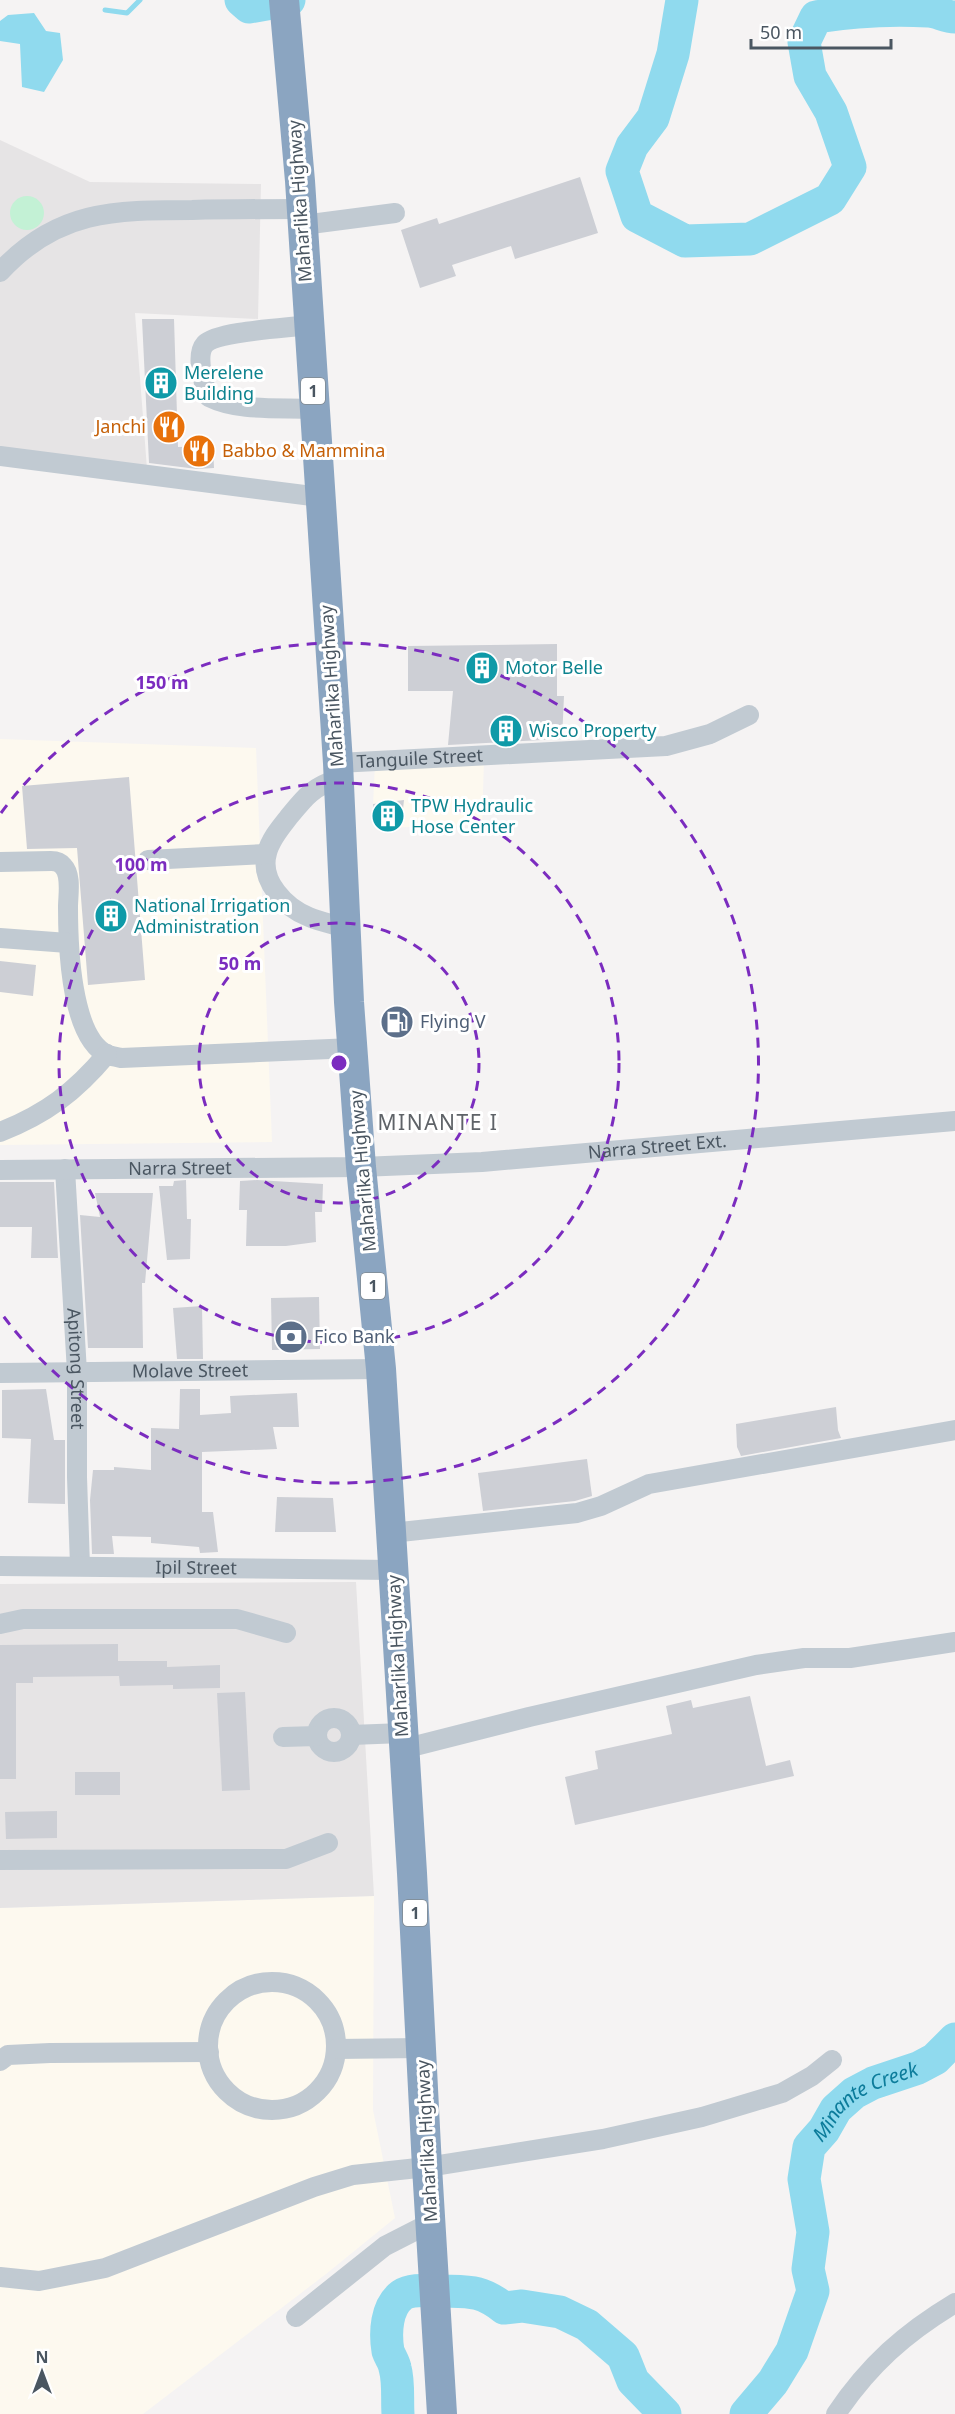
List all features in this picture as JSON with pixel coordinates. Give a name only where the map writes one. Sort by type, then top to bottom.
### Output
[{"type":"highway","name":"Maharlika Highway","points":[[284,0],[302,217],[361,1167],[381,1369],[442,2414]]},
{"type":"street","points":[[0,272],[14,257],[36,241],[74,221],[103,213],[142,210],[302,217],[395,213]]},
{"type":"street","points":[[309,325],[230,334],[212,339],[204,344],[201,352],[201,369],[209,397],[219,402],[314,409]]},
{"type":"street","points":[[0,456],[320,497]]},
{"type":"street","name":"Tanguile Street","points":[[338,771],[666,746],[710,734],[749,715]]},
{"type":"street","points":[[338,771],[306,796],[272,840],[266,854],[268,874],[272,886],[280,897],[311,918],[345,928]]},
{"type":"street","points":[[148,860],[266,854]]},
{"type":"street","points":[[0,862],[51,861],[64,866],[68,879],[68,942],[76,1001],[83,1024],[93,1042],[107,1054],[121,1058],[353,1048]]},
{"type":"street","points":[[0,938],[68,942]]},
{"type":"street","points":[[0,1132],[27,1122],[68,1095],[85,1080],[107,1054]]},
{"type":"street","name":"Narra Street Ext.","points":[[361,1167],[482,1162],[955,1121]]},
{"type":"street","name":"Narra Street","points":[[0,1170],[361,1167]]},
{"type":"street","name":"Apitong Street","points":[[65,1169],[77,1372],[80,1566]]},
{"type":"street","name":"Molave Street","points":[[0,1373],[381,1369]]},
{"type":"street","points":[[391,1533],[577,1513],[601,1506],[649,1484],[955,1430]]},
{"type":"street","name":"Ipil Street","points":[[0,1566],[393,1570]]},
{"type":"street","points":[[0,1624],[23,1619],[237,1619],[286,1633]]},
{"type":"street","points":[[283,1737],[317,1736],[324,1748],[335,1752],[347,1747],[351,1735],[403,1741],[530,1717],[756,1665],[804,1658],[850,1658],[955,1642]]},
{"type":"street","points":[[0,1860],[286,1859],[328,1843]]},
{"type":"street","points":[[271,1982],[297,1988],[318,2002],[332,2023],[336,2049],[330,2073],[315,2094],[292,2107],[280,2110],[254,2108],[231,2095],[215,2075],[208,2052],[208,2038],[212,2025],[225,2003],[246,1988],[271,1982]]},
{"type":"street","points":[[336,2049],[422,2048]]},
{"type":"street","points":[[0,2061],[8,2055],[39,2053],[208,2052]]},
{"type":"street","points":[[0,2277],[39,2280],[105,2268],[314,2187],[353,2175],[427,2167],[603,2139],[702,2117],[782,2094],[812,2076],[832,2060]]},
{"type":"street","points":[[296,2317],[385,2246],[430,2223]]},
{"type":"street","points":[[836,2414],[858,2384],[898,2341],[955,2303]]},
{"type":"shaded area","points":[[0,140],[90,182],[261,184],[258,319],[135,313],[147,469],[0,449]]},
{"type":"shaded area","points":[[0,739],[256,748],[272,1142],[0,1145]]},
{"type":"shaded area","points":[[484,759],[482,825],[375,828],[373,805],[375,764]]},
{"type":"shaded area","points":[[356,1582],[374,1896],[0,1908],[0,1584]]},
{"type":"shaded area","points":[[374,1896],[373,2110],[395,2218],[326,2274],[143,2414],[0,2414],[0,1908]]},
{"type":"green space","points":[[27,196],[39,201],[44,213],[39,225],[27,230],[15,225],[10,213],[15,201]]},
{"type":"water","points":[[34,13],[46,31],[60,33],[63,60],[44,92],[22,87],[20,44],[0,41],[0,21],[8,15]]},
{"type":"building","points":[[580,177],[598,233],[515,259],[511,246],[452,265],[456,276],[420,288],[401,230],[437,218],[439,224]]},
{"type":"building","name":"Merelene Building","points":[[142,319],[174,319],[178,447],[213,446],[214,468],[197,469],[149,463]]},
{"type":"building","points":[[557,644],[557,696],[564,696],[562,739],[448,745],[453,691],[408,691],[408,646]]},
{"type":"building","name":"National Irrigation Administration","points":[[129,777],[145,980],[88,985],[77,848],[27,849],[22,786]]},
{"type":"building","name":"TPW Hydraulic Hose Center","points":[[404,800],[401,827],[375,827],[373,804]]},
{"type":"building","points":[[0,961],[36,965],[33,996],[0,992]]},
{"type":"building","points":[[186,1180],[187,1219],[191,1219],[190,1259],[167,1260],[159,1186],[173,1186],[174,1181]]},
{"type":"building","points":[[240,1181],[323,1184],[322,1212],[315,1212],[316,1242],[286,1246],[246,1246],[247,1210],[239,1210]]},
{"type":"building","points":[[0,1182],[54,1182],[58,1258],[31,1258],[32,1227],[0,1227]]},
{"type":"building","points":[[95,1193],[153,1193],[145,1283],[142,1283],[143,1348],[88,1348],[80,1215],[100,1217]]},
{"type":"building","points":[[319,1297],[320,1349],[272,1350],[271,1298]]},
{"type":"building","points":[[202,1306],[203,1359],[177,1359],[173,1308]]},
{"type":"building","points":[[46,1389],[54,1440],[65,1440],[65,1504],[28,1503],[31,1439],[2,1438],[2,1390]]},
{"type":"building","points":[[180,1389],[200,1389],[200,1415],[231,1413],[230,1396],[297,1393],[299,1427],[273,1427],[277,1449],[202,1452],[202,1512],[213,1512],[218,1552],[200,1553],[199,1547],[151,1543],[151,1537],[112,1536],[114,1554],[92,1554],[90,1500],[93,1470],[114,1470],[114,1467],[151,1470],[151,1428],[179,1429]]},
{"type":"building","points":[[836,1407],[841,1438],[741,1456],[737,1447],[736,1424]]},
{"type":"building","points":[[587,1459],[592,1496],[575,1501],[483,1511],[478,1473]]},
{"type":"building","points":[[277,1497],[333,1498],[336,1532],[275,1532]]},
{"type":"building","points":[[118,1644],[118,1661],[167,1661],[167,1667],[220,1665],[220,1688],[173,1689],[173,1685],[120,1686],[119,1676],[33,1677],[33,1683],[16,1683],[16,1779],[0,1779],[0,1645]]},
{"type":"building","points":[[245,1692],[250,1790],[222,1791],[217,1693]]},
{"type":"building","points":[[750,1696],[766,1766],[790,1760],[794,1776],[575,1825],[565,1777],[598,1769],[595,1751],[672,1734],[666,1706],[691,1700],[693,1708]]},
{"type":"building","points":[[75,1772],[120,1772],[120,1795],[75,1795]]},
{"type":"building","points":[[57,1811],[57,1838],[6,1839],[5,1812]]},
{"type":"waterway","points":[[105,10],[127,13],[140,0]]},
{"type":"waterway","points":[[241,0],[249,7],[289,0]]},
{"type":"waterway","points":[[682,0],[673,54],[653,118],[632,146],[622,171],[637,216],[685,241],[750,239],[830,199],[850,167],[831,112],[810,76],[804,42],[816,17],[900,10],[931,11],[955,17]]},
{"type":"waterway","name":"Minante Creek","points":[[746,2414],[773,2382],[792,2351],[813,2291],[808,2269],[813,2232],[804,2179],[809,2147],[824,2130],[836,2109],[854,2093],[873,2083],[918,2068],[935,2059],[955,2039]]},
{"type":"waterway","name":"Minante Creek","points":[[398,2414],[396,2373],[387,2344],[388,2321],[393,2306],[402,2295],[420,2290],[473,2293],[488,2297],[504,2308],[522,2306],[560,2312],[587,2325],[623,2356],[633,2381],[665,2414]]},
{"type":"place","name":"Merelene Building","points":[[161,383]]},
{"type":"place","name":"Janchi","points":[[169,427]]},
{"type":"place","name":"Babbo & Mammina","points":[[199,451]]},
{"type":"place","name":"Motor Belle","points":[[482,668]]},
{"type":"place","name":"Wisco Property","points":[[506,731]]},
{"type":"place","name":"TPW Hydraulic Hose Center","points":[[388,816]]},
{"type":"place","name":"National Irrigation Administration","points":[[111,916]]},
{"type":"place","name":"Flying V","points":[[397,1022]]},
{"type":"place","name":"Fico Bank","points":[[291,1337]]},
{"type":"district","name":"MINANTE I","points":[[438,1123]]}]
